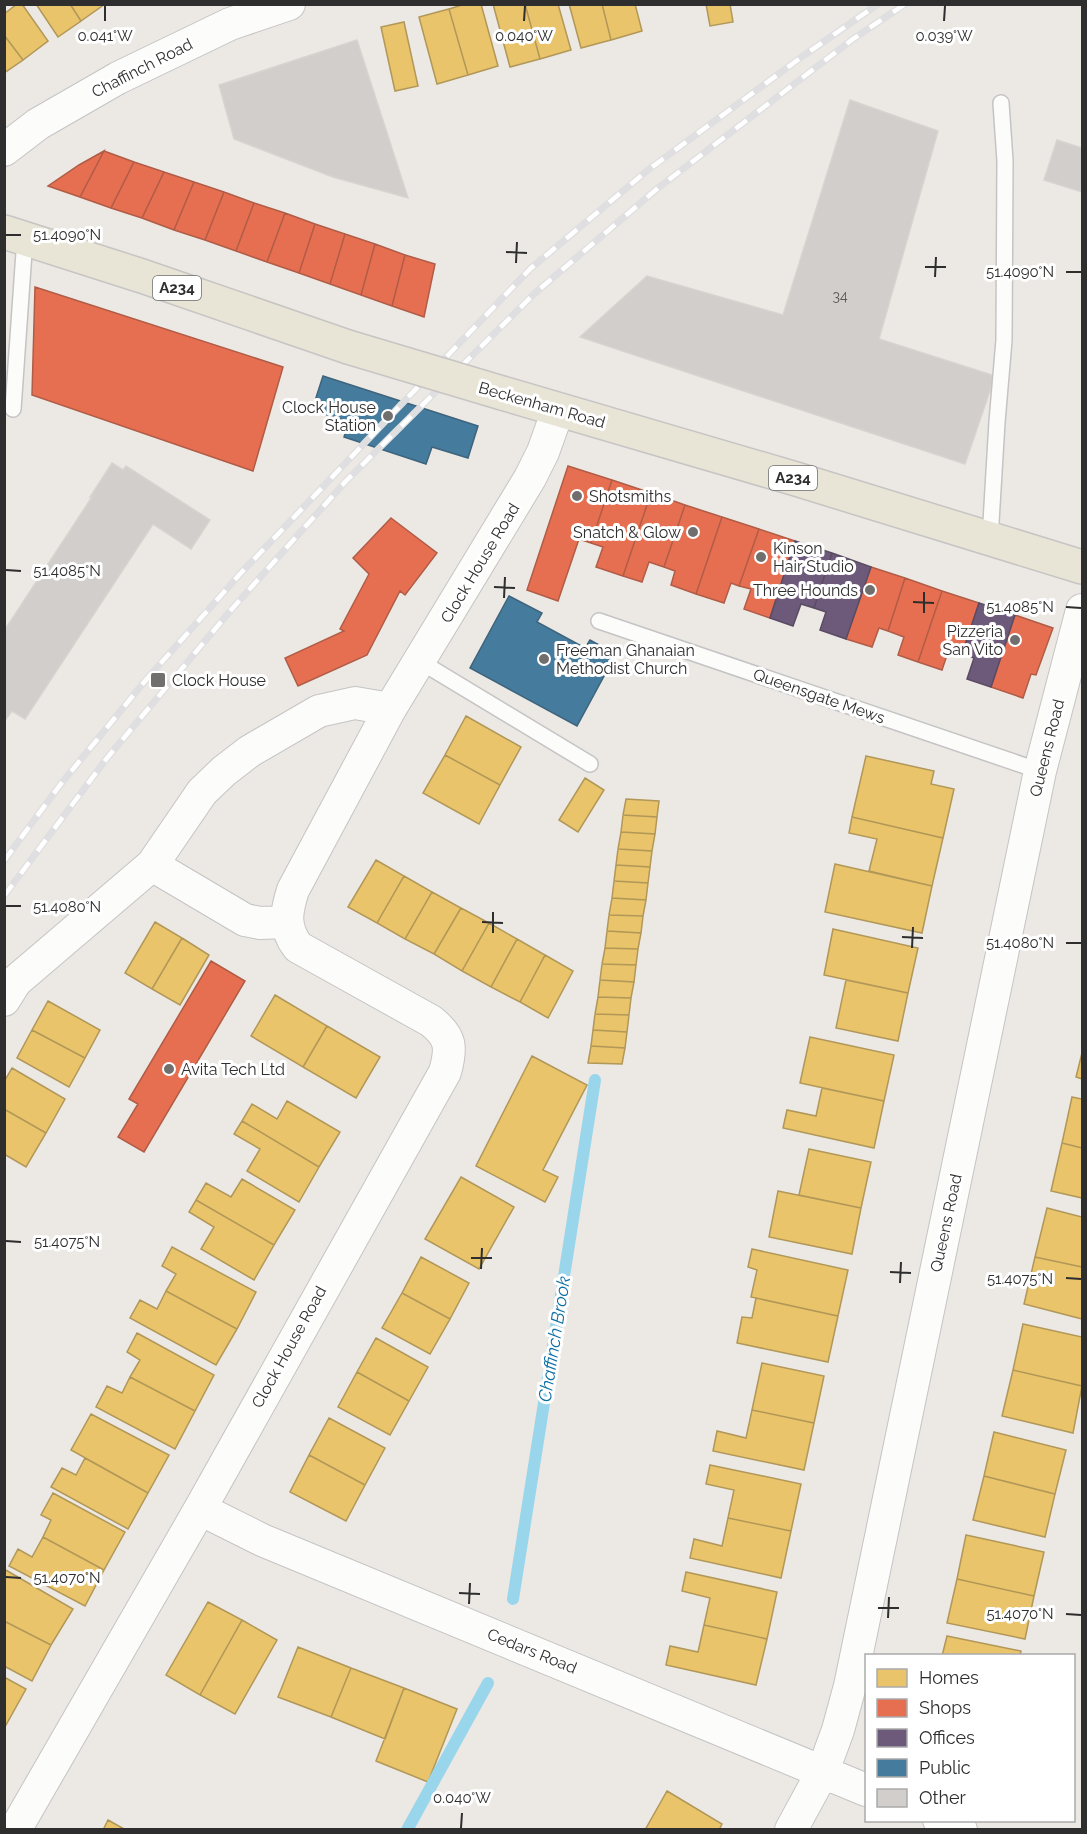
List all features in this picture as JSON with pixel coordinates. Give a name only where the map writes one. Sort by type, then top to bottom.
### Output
[{"type":"main road","name":"Beckenham Road","points":[[15,235],[348,347],[796,479],[1083,567]]},
{"type":"street","name":"Chaffinch Road","points":[[4,150],[38,124],[118,78],[230,24],[289,4]]},
{"type":"street","name":"Clock House Road","points":[[15,1830],[200,1509],[445,1071],[450,1057],[449,1043],[443,1031],[431,1021],[298,947],[289,935],[287,907],[292,890],[390,709],[421,662],[530,478],[543,452],[558,410]]},
{"type":"street","name":"Queens Road","points":[[791,1830],[823,1771],[838,1730],[852,1674],[1040,771],[1083,610]]},
{"type":"street","points":[[4,1000],[16,981],[152,865],[202,792],[250,751],[318,711],[355,703],[372,704],[390,709]]},
{"type":"street","points":[[152,865],[245,920],[260,923],[287,922]]},
{"type":"street","name":"Cedars Road","points":[[200,1509],[262,1540],[865,1789]]},
{"type":"street","points":[[941,1822],[961,1830]]},
{"type":"lane","points":[[990,539],[996,422],[1004,340],[1005,161],[1001,103]]},
{"type":"lane","points":[[13,409],[15,235]]},
{"type":"lane","name":"Queensgate Mews","points":[[599,621],[1040,771]]},
{"type":"lane","points":[[421,662],[590,764]]},
{"type":"building: Homes","points":[[17,4],[22,4],[48,41],[23,60],[4,35],[4,14]]},
{"type":"building: Homes","points":[[36,4],[70,4],[81,21],[58,37]]},
{"type":"building: Homes","points":[[70,4],[105,4],[81,21]]},
{"type":"building: Homes","points":[[465,4],[481,4],[498,66],[468,75],[449,9]]},
{"type":"building: Homes","points":[[493,4],[525,4],[540,59],[510,67]]},
{"type":"building: Homes","points":[[525,4],[558,4],[571,50],[540,59]]},
{"type":"building: Homes","points":[[569,4],[602,4],[611,40],[581,48]]},
{"type":"building: Homes","points":[[602,4],[635,4],[642,31],[611,40]]},
{"type":"building: Homes","points":[[706,4],[730,4],[733,22],[710,26]]},
{"type":"building: Homes","points":[[449,9],[468,75],[437,84],[419,17]]},
{"type":"building: Homes","points":[[404,22],[418,86],[395,91],[381,27]]},
{"type":"building: Homes","points":[[4,35],[23,60],[4,73]]},
{"type":"building: Homes","points":[[466,716],[521,747],[500,785],[445,755]]},
{"type":"building: Homes","points":[[445,755],[500,785],[479,824],[423,793]]},
{"type":"building: Homes","points":[[866,756],[934,771],[931,784],[954,789],[943,838],[852,817]]},
{"type":"building: Homes","points":[[585,778],[604,790],[578,832],[559,820]]},
{"type":"building: Homes","points":[[626,799],[659,801],[657,817],[623,815]]},
{"type":"building: Homes","points":[[623,815],[657,817],[655,834],[621,832]]},
{"type":"building: Homes","points":[[852,817],[943,838],[932,886],[869,871],[877,839],[849,833]]},
{"type":"building: Homes","points":[[621,832],[655,834],[652,851],[618,849]]},
{"type":"building: Homes","points":[[618,849],[652,851],[650,867],[616,865]]},
{"type":"building: Homes","points":[[376,860],[404,876],[377,923],[348,907]]},
{"type":"building: Homes","points":[[835,864],[932,886],[922,933],[825,912]]},
{"type":"building: Homes","points":[[616,865],[650,867],[648,883],[614,881]]},
{"type":"building: Homes","points":[[404,876],[432,892],[405,939],[377,923]]},
{"type":"building: Homes","points":[[614,881],[648,883],[646,900],[612,898]]},
{"type":"building: Homes","points":[[432,892],[461,908],[434,954],[405,939]]},
{"type":"building: Homes","points":[[612,898],[646,900],[643,916],[609,915]]},
{"type":"building: Homes","points":[[461,908],[489,923],[462,971],[434,954]]},
{"type":"building: Homes","points":[[609,915],[643,916],[641,933],[607,931]]},
{"type":"building: Homes","points":[[155,922],[182,938],[152,989],[125,973]]},
{"type":"building: Homes","points":[[489,923],[517,939],[491,987],[462,971]]},
{"type":"building: Homes","points":[[833,929],[918,948],[908,993],[824,975]]},
{"type":"building: Homes","points":[[607,931],[641,933],[638,949],[605,948]]},
{"type":"building: Homes","points":[[182,938],[209,955],[180,1005],[152,989]]},
{"type":"building: Homes","points":[[517,939],[545,955],[520,1002],[491,987]]},
{"type":"building: Homes","points":[[605,948],[638,949],[636,965],[602,964]]},
{"type":"building: Homes","points":[[545,955],[573,971],[548,1018],[520,1002]]},
{"type":"building: Homes","points":[[602,964],[636,965],[634,982],[600,980]]},
{"type":"building: Homes","points":[[600,980],[634,982],[631,998],[598,997]]},
{"type":"building: Homes","points":[[846,980],[908,993],[898,1041],[836,1028]]},
{"type":"building: Homes","points":[[275,995],[327,1026],[303,1067],[251,1036]]},
{"type":"building: Homes","points":[[598,997],[631,998],[629,1015],[595,1014]]},
{"type":"building: Homes","points":[[48,1001],[100,1030],[85,1058],[32,1030]]},
{"type":"building: Homes","points":[[595,1014],[629,1015],[627,1032],[593,1030]]},
{"type":"building: Homes","points":[[327,1026],[380,1057],[356,1098],[303,1067]]},
{"type":"building: Homes","points":[[32,1030],[85,1058],[69,1087],[17,1058]]},
{"type":"building: Homes","points":[[593,1030],[627,1032],[625,1048],[591,1046]]},
{"type":"building: Homes","points":[[810,1037],[894,1055],[884,1101],[800,1083]]},
{"type":"building: Homes","points":[[591,1046],[625,1048],[622,1064],[588,1063]]},
{"type":"building: Homes","points":[[1082,1053],[1082,1079],[1076,1077]]},
{"type":"building: Homes","points":[[532,1056],[587,1085],[543,1170],[558,1177],[545,1202],[476,1166]]},
{"type":"building: Homes","points":[[12,1068],[65,1099],[46,1133],[4,1109],[4,1082]]},
{"type":"building: Homes","points":[[822,1088],[884,1101],[874,1148],[783,1128],[787,1110],[816,1116]]},
{"type":"building: Homes","points":[[1072,1097],[1082,1099],[1082,1148],[1062,1143]]},
{"type":"building: Homes","points":[[287,1101],[340,1132],[319,1167],[242,1121],[252,1104],[277,1119]]},
{"type":"building: Homes","points":[[4,1109],[46,1133],[26,1167],[4,1154]]},
{"type":"building: Homes","points":[[242,1121],[319,1167],[299,1202],[247,1171],[260,1149],[234,1134]]},
{"type":"building: Homes","points":[[1062,1143],[1082,1148],[1082,1198],[1051,1191]]},
{"type":"building: Homes","points":[[809,1149],[871,1162],[861,1208],[799,1195]]},
{"type":"building: Homes","points":[[461,1177],[514,1207],[479,1269],[425,1239]]},
{"type":"building: Homes","points":[[242,1179],[295,1210],[274,1245],[196,1200],[206,1183],[231,1197]]},
{"type":"building: Homes","points":[[778,1191],[861,1208],[852,1254],[769,1237]]},
{"type":"building: Homes","points":[[196,1200],[274,1245],[254,1280],[201,1249],[214,1227],[189,1212]]},
{"type":"building: Homes","points":[[1047,1208],[1082,1217],[1082,1267],[1035,1257]]},
{"type":"building: Homes","points":[[172,1247],[256,1292],[237,1329],[166,1291],[176,1274],[162,1266]]},
{"type":"building: Homes","points":[[752,1249],[848,1270],[838,1316],[751,1297],[757,1270],[748,1267]]},
{"type":"building: Homes","points":[[421,1257],[469,1283],[450,1319],[402,1293]]},
{"type":"building: Homes","points":[[1035,1257],[1082,1267],[1082,1319],[1024,1304]]},
{"type":"building: Homes","points":[[166,1291],[237,1329],[216,1365],[130,1318],[140,1300],[157,1309]]},
{"type":"building: Homes","points":[[402,1293],[450,1319],[430,1354],[382,1328]]},
{"type":"building: Homes","points":[[756,1298],[838,1316],[828,1362],[737,1343],[742,1317],[752,1318]]},
{"type":"building: Homes","points":[[1023,1324],[1082,1337],[1082,1386],[1013,1370]]},
{"type":"building: Homes","points":[[137,1333],[214,1375],[195,1411],[130,1377],[140,1360],[127,1352]]},
{"type":"building: Homes","points":[[376,1338],[428,1367],[409,1401],[357,1372]]},
{"type":"building: Homes","points":[[762,1363],[824,1376],[814,1423],[752,1410]]},
{"type":"building: Homes","points":[[1013,1370],[1082,1386],[1073,1433],[1002,1416]]},
{"type":"building: Homes","points":[[357,1372],[409,1401],[390,1435],[338,1407]]},
{"type":"building: Homes","points":[[130,1377],[195,1411],[175,1449],[96,1407],[107,1386],[122,1393]]},
{"type":"building: Homes","points":[[752,1410],[814,1423],[804,1470],[713,1451],[717,1431],[746,1438]]},
{"type":"building: Homes","points":[[91,1414],[169,1455],[148,1493],[71,1450]]},
{"type":"building: Homes","points":[[329,1418],[385,1448],[365,1485],[309,1455]]},
{"type":"building: Homes","points":[[994,1432],[1066,1450],[1055,1494],[984,1476]]},
{"type":"building: Homes","points":[[309,1455],[365,1485],[346,1521],[290,1492]]},
{"type":"building: Homes","points":[[85,1458],[148,1493],[128,1529],[51,1487],[62,1468],[76,1475]]},
{"type":"building: Homes","points":[[710,1465],[801,1484],[791,1531],[728,1518],[734,1490],[706,1484]]},
{"type":"building: Homes","points":[[984,1476],[1055,1494],[1045,1537],[973,1520]]},
{"type":"building: Homes","points":[[53,1493],[125,1532],[104,1570],[43,1537],[51,1520],[41,1515]]},
{"type":"building: Homes","points":[[728,1518],[791,1531],[781,1578],[690,1558],[694,1539],[722,1546]]},
{"type":"building: Homes","points":[[966,1535],[1044,1552],[1034,1596],[957,1579]]},
{"type":"building: Homes","points":[[43,1537],[104,1570],[85,1606],[9,1566],[18,1549],[32,1557]]},
{"type":"building: Homes","points":[[4,1569],[73,1609],[51,1645],[4,1621]]},
{"type":"building: Homes","points":[[686,1572],[777,1592],[767,1639],[704,1625],[710,1598],[682,1591]]},
{"type":"building: Homes","points":[[957,1579],[1034,1596],[1025,1639],[947,1623]]},
{"type":"building: Homes","points":[[208,1602],[242,1620],[200,1695],[166,1675]]},
{"type":"building: Homes","points":[[242,1620],[277,1640],[235,1714],[200,1695]]},
{"type":"building: Homes","points":[[4,1621],[51,1645],[32,1681],[4,1666]]},
{"type":"building: Homes","points":[[704,1625],[767,1639],[756,1685],[666,1665],[670,1646],[698,1652]]},
{"type":"building: Homes","points":[[947,1636],[1021,1651],[1020,1654],[942,1654]]},
{"type":"building: Homes","points":[[298,1647],[351,1668],[331,1717],[278,1697]]},
{"type":"building: Homes","points":[[351,1668],[404,1688],[385,1739],[331,1717]]},
{"type":"building: Homes","points":[[4,1677],[26,1689],[6,1725],[4,1724]]},
{"type":"building: Homes","points":[[404,1688],[457,1709],[428,1782],[376,1761]]},
{"type":"building: Homes","points":[[667,1791],[722,1824],[719,1830],[645,1830]]},
{"type":"building: Homes","points":[[108,1820],[126,1830],[103,1830]]},
{"type":"building: Shops","points":[[104,151],[80,197],[48,186],[79,165]]},
{"type":"building: Shops","points":[[104,151],[134,162],[111,208],[80,197]]},
{"type":"building: Shops","points":[[134,162],[164,172],[142,218],[111,208]]},
{"type":"building: Shops","points":[[164,172],[194,182],[174,230],[142,218]]},
{"type":"building: Shops","points":[[194,182],[224,192],[205,240],[174,230]]},
{"type":"building: Shops","points":[[224,192],[254,203],[236,251],[205,240]]},
{"type":"building: Shops","points":[[254,203],[285,213],[267,262],[236,251]]},
{"type":"building: Shops","points":[[285,213],[315,224],[299,273],[267,262]]},
{"type":"building: Shops","points":[[315,224],[345,234],[330,284],[299,273]]},
{"type":"building: Shops","points":[[345,234],[375,244],[361,295],[330,284]]},
{"type":"building: Shops","points":[[375,244],[405,255],[392,306],[361,295]]},
{"type":"building: Shops","points":[[405,255],[435,264],[424,317],[392,306]]},
{"type":"building: Shops","points":[[35,287],[283,367],[253,471],[32,395]]},
{"type":"building: Shops","points":[[568,466],[612,480],[591,543],[579,539],[558,601],[527,590]]},
{"type":"building: Shops","points":[[612,480],[651,493],[623,576],[596,567],[603,547],[591,543]]},
{"type":"building: Shops","points":[[651,493],[685,505],[664,567],[649,562],[642,582],[623,576]]},
{"type":"building: Shops","points":[[685,505],[722,517],[696,594],[671,585],[675,571],[664,567]]},
{"type":"building: Shops","points":[[722,517],[759,529],[739,586],[731,583],[724,603],[696,594]]},
{"type":"building: Shops","points":[[391,518],[437,553],[405,595],[400,591],[367,655],[298,686],[285,658],[344,631],[340,629],[369,574],[353,558]]},
{"type":"building: Shops","points":[[759,529],[795,541],[770,618],[744,609],[751,589],[739,586]]},
{"type":"building: Shops","points":[[871,567],[905,578],[888,631],[879,628],[872,647],[846,639]]},
{"type":"building: Shops","points":[[905,578],[942,591],[918,662],[898,655],[904,637],[888,631]]},
{"type":"building: Shops","points":[[942,591],[979,603],[962,654],[949,649],[942,670],[918,662]]},
{"type":"building: Shops","points":[[1015,615],[1053,628],[1036,675],[1031,674],[1023,698],[991,687]]},
{"type":"building: Shops","name":"Avita Tech Ltd","points":[[211,961],[245,981],[144,1152],[118,1137],[138,1104],[129,1099]]},
{"type":"building: Offices","points":[[795,541],[832,553],[814,608],[801,604],[793,626],[770,618]]},
{"type":"building: Offices","points":[[832,553],[871,567],[846,639],[820,630],[826,612],[814,608]]},
{"type":"building: Offices","points":[[979,603],[1015,615],[991,687],[967,679],[974,658],[962,654]]},
{"type":"building: Public","name":"Clock House Station","points":[[323,376],[478,426],[468,458],[432,447],[426,464],[344,437],[349,422],[312,410]]},
{"type":"building: Public","name":"Freeman Ghanaian Methodist Church","points":[[509,596],[542,613],[537,622],[585,648],[590,640],[616,654],[577,726],[470,668]]},
{"type":"building: Other","points":[[357,40],[408,198],[333,177],[234,139],[219,85]]},
{"type":"building: Other","points":[[850,100],[938,131],[879,339],[995,376],[965,464],[580,337],[647,276],[783,315]]},
{"type":"building: Other","points":[[1057,140],[1082,148],[1082,192],[1044,180]]},
{"type":"building: Other","points":[[112,463],[123,470],[126,466],[210,520],[191,549],[153,524],[25,719],[12,711],[4,722],[4,631]]},
{"type":"waterway","name":"Chaffinch Brook","points":[[513,1599],[595,1080]]},
{"type":"waterway","name":"Chaffinch Brook","points":[[407,1830],[488,1683]]},
{"type":"railway","points":[[4,861],[60,785],[145,681],[240,574],[530,269],[648,170],[878,4]]},
{"type":"railway","points":[[4,896],[107,758],[231,610],[346,481],[535,293],[658,188],[853,39],[905,4]]},
{"type":"place","name":"Clock House Station","points":[[388,416]]},
{"type":"place","name":"Shotsmiths","points":[[577,496]]},
{"type":"place","name":"Snatch & Glow","points":[[693,532]]},
{"type":"place","name":"Kinson Hair Studio","points":[[761,557]]},
{"type":"place","name":"Three Hounds","points":[[870,590]]},
{"type":"place","name":"Pizzeria San Vito","points":[[1015,640]]},
{"type":"place","name":"Freeman Ghanaian Methodist Church","points":[[544,659]]},
{"type":"place","name":"Clock House","points":[[158,680]]},
{"type":"place","name":"Avita Tech Ltd","points":[[169,1069]]}]
